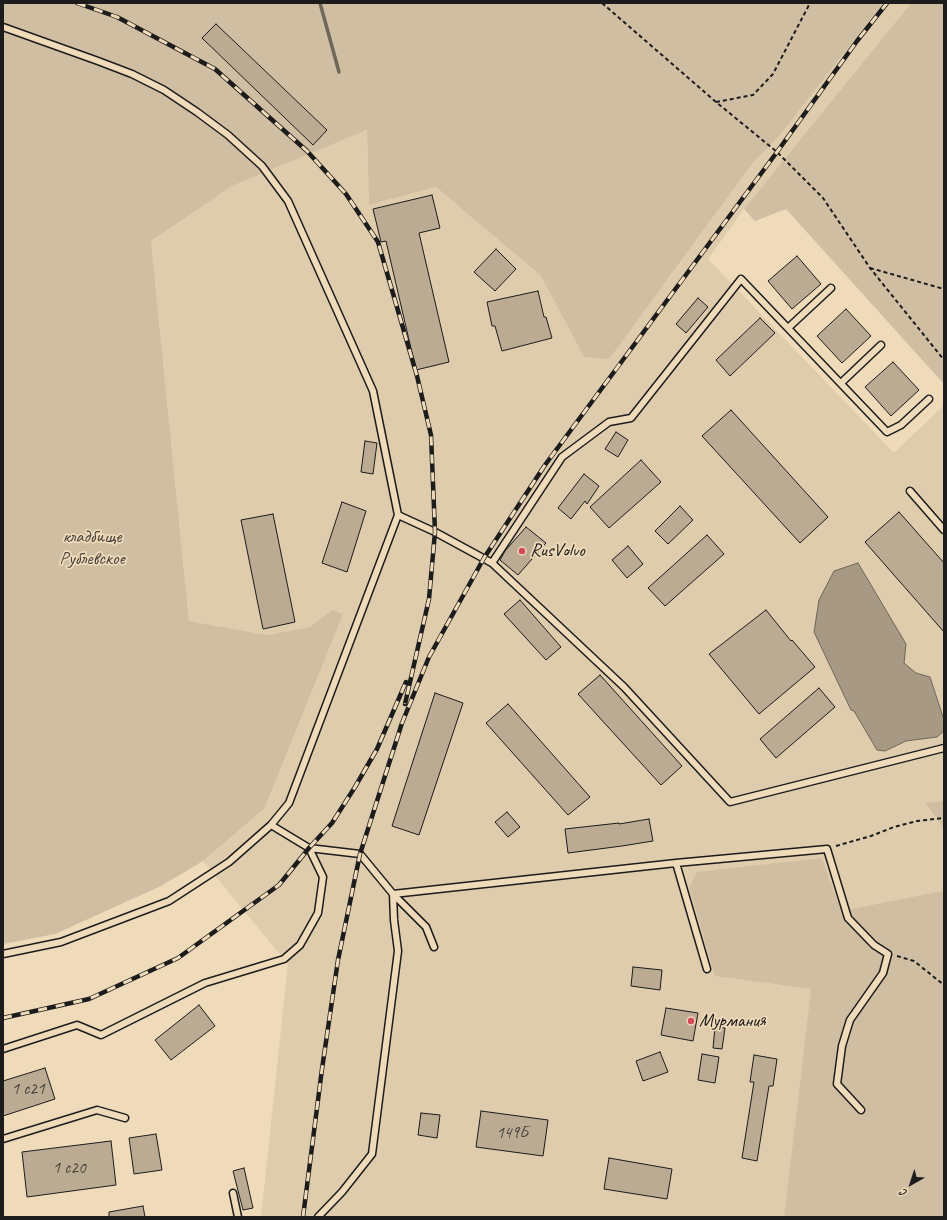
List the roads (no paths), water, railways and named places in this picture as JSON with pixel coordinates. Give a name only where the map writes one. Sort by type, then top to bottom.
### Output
[{"type":"lane","points":[[3,28],[132,74],[164,90],[228,135],[262,166],[288,201],[373,392],[398,515],[288,803],[271,825],[229,862],[169,901],[61,942],[3,954]]},
{"type":"lane","points":[[492,563],[562,457],[609,422],[631,418],[741,279],[887,432],[901,425],[930,399]]},
{"type":"lane","points":[[788,328],[831,288]]},
{"type":"lane","points":[[841,383],[881,346]]},
{"type":"lane","points":[[910,491],[944,530]]},
{"type":"lane","points":[[398,515],[435,532],[492,563],[624,687],[730,802],[944,748]]},
{"type":"lane","points":[[271,825],[309,848],[360,854],[392,894],[426,927],[434,947]]},
{"type":"lane","points":[[3,1049],[77,1025],[101,1035],[205,983],[284,959],[300,945],[318,913],[323,877],[309,848]]},
{"type":"lane","points":[[392,894],[676,863],[827,849],[848,918],[874,945],[888,954],[883,973],[850,1020],[842,1046],[837,1084],[861,1110]]},
{"type":"lane","points":[[676,863],[707,969]]},
{"type":"lane","points":[[318,1217],[342,1192],[372,1154],[398,951],[392,894]]},
{"type":"lane","points":[[3,1139],[98,1110],[125,1118]]},
{"type":"lane","points":[[233,1193],[238,1217]]},
{"type":"waterway","points":[[320,3],[339,72]]},
{"type":"railway","points":[[77,3],[117,17],[215,69],[307,151],[346,194],[378,242],[417,376],[431,435],[435,532],[429,599],[405,704]]},
{"type":"railway","points":[[303,1217],[338,960],[360,854],[402,723],[429,657],[484,558],[545,465],[777,152],[857,41],[887,3]]},
{"type":"railway","points":[[3,1018],[89,999],[178,958],[279,885],[309,848],[332,823],[355,787],[377,749],[406,682]]},
{"type":"place","name":"RusVolvo","points":[[522,551]]},
{"type":"place","name":"Мурмания","points":[[691,1021]]},
{"type":"park label","name":"кладбище Рублевское","points":[[92,548]]}]
